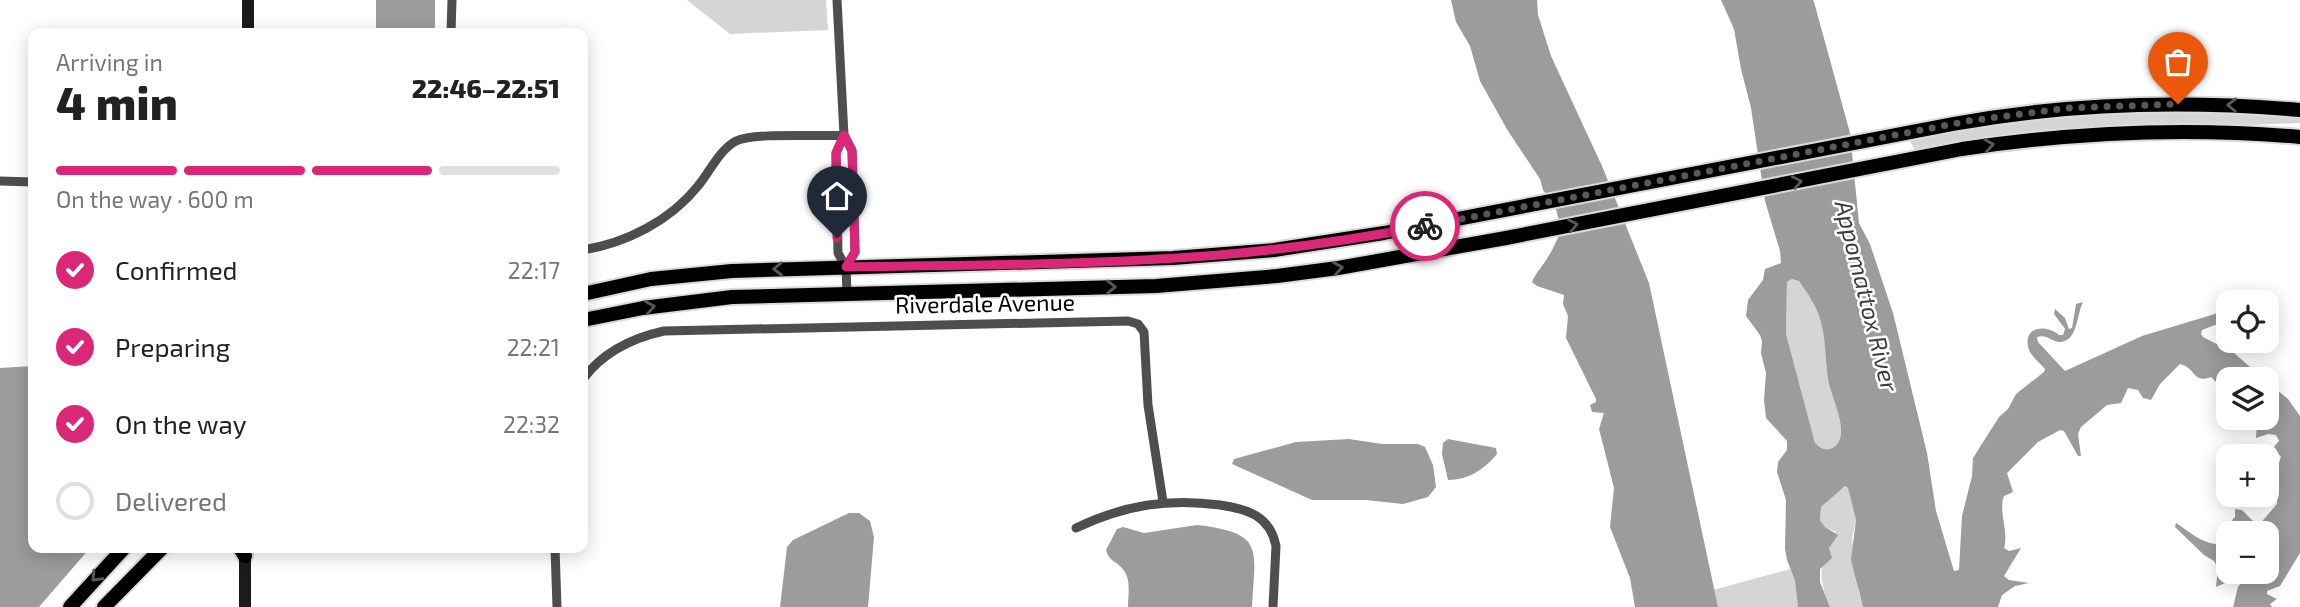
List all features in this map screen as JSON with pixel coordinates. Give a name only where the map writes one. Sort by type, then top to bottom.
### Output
[{"type":"main road","points":[[588,289],[692,274],[1220,255],[1345,240],[2018,113],[2118,105],[2207,104],[2300,110]]},
{"type":"main road","points":[[588,319],[694,301],[791,295],[1156,286],[1239,280],[1338,268],[1506,238],[2014,141],[2100,133],[2201,131],[2300,137]]},
{"type":"main road","points":[[70,607],[119,553]]},
{"type":"main road","points":[[104,607],[157,553]]},
{"type":"street","points":[[247,0],[248,28]]},
{"type":"street","points":[[451,28],[452,0]]},
{"type":"street","points":[[837,0],[844,135],[852,150],[855,252],[846,267]]},
{"type":"street","points":[[588,249],[605,247],[632,236],[683,203],[727,148],[737,141],[757,137],[844,135]]},
{"type":"street","points":[[844,135],[836,153],[837,238],[838,253],[846,267],[847,294]]},
{"type":"street","points":[[0,181],[28,182]]},
{"type":"street","name":"Riverdale Avenue","points":[[588,374],[608,354],[628,342],[652,334],[678,330],[1128,321],[1135,323],[1144,332],[1148,405],[1163,502]]},
{"type":"street","points":[[1076,528],[1113,513],[1163,502],[1191,502],[1250,511],[1271,528],[1276,546],[1273,607]]},
{"type":"street","points":[[244,553],[245,607]]},
{"type":"street","points":[[555,553],[556,607]]},
{"type":"shaded area","points":[[687,0],[826,0],[828,30],[730,34]]},
{"type":"shaded area","points":[[2201,110],[2300,116],[2300,123],[2214,126],[1916,154],[1909,138],[2012,120],[2117,111]]},
{"type":"shaded area","points":[[1792,279],[1799,281],[1808,295],[1822,326],[1828,379],[1841,424],[1839,441],[1829,449],[1821,448],[1815,443],[1786,334],[1787,282]]},
{"type":"shaded area","points":[[1845,486],[1848,488],[1856,520],[1852,538],[1863,607],[1830,607],[1823,585],[1823,562],[1836,532],[1825,527],[1820,520],[1821,507]]},
{"type":"shaded area","points":[[1790,569],[1795,581],[1798,607],[1718,607],[1713,590]]},
{"type":"water","points":[[376,0],[435,0],[435,28],[376,28]]},
{"type":"water","points":[[1451,0],[1537,0],[1538,15],[1551,56],[1602,166],[1649,283],[1718,607],[1635,607],[1630,578],[1610,527],[1614,488],[1599,429],[1604,413],[1592,412],[1590,405],[1596,402],[1596,399],[1566,338],[1568,316],[1563,304],[1564,295],[1532,282],[1562,231],[1555,206],[1480,81],[1470,46],[1456,22]]},
{"type":"water","name":"Appomattox River","points":[[1721,0],[1813,0],[1850,133],[1859,223],[1870,244],[1893,313],[1927,453],[1936,511],[1954,571],[1959,570],[1962,516],[1972,476],[1973,458],[2016,394],[2044,372],[2045,369],[2030,352],[2028,339],[2033,331],[2038,329],[2063,335],[2065,329],[2054,314],[2055,309],[2065,318],[2069,329],[2072,328],[2076,304],[2083,302],[2070,338],[2059,342],[2043,336],[2037,337],[2038,342],[2065,371],[2142,336],[2216,314],[2216,325],[2202,330],[2201,334],[2216,344],[2216,353],[2234,353],[2250,367],[2216,367],[2216,382],[2211,377],[2197,377],[2180,364],[2160,384],[2151,400],[2143,398],[2138,390],[2128,388],[2121,403],[2107,405],[2081,427],[2078,434],[2081,456],[2078,456],[2064,431],[2060,430],[2038,442],[2007,473],[2013,492],[2004,496],[2002,502],[2004,548],[2009,551],[2021,548],[2004,576],[2009,580],[2029,583],[2015,586],[2002,595],[1998,607],[1863,607],[1851,560],[1856,520],[1848,488],[1845,486],[1821,507],[1820,520],[1825,527],[1838,535],[1829,548],[1832,558],[1820,569],[1820,582],[1830,607],[1798,607],[1795,581],[1785,549],[1786,500],[1777,472],[1778,462],[1787,450],[1787,441],[1766,418],[1766,373],[1761,353],[1762,341],[1746,316],[1748,300],[1763,280],[1765,269],[1781,263],[1765,201],[1751,108],[1734,29]],"holes":[[[1792,279],[1799,281],[1820,319],[1828,379],[1841,424],[1839,441],[1829,449],[1821,448],[1815,443],[1786,334],[1787,282]]]},
{"type":"water","points":[[28,366],[28,553],[86,553],[39,607],[0,607],[0,368]]},
{"type":"water","points":[[2279,392],[2300,416],[2300,553],[2280,586],[2267,591],[2267,594],[2277,599],[2270,604],[2272,607],[2233,607],[2240,584],[2279,584],[2279,521],[2262,521],[2274,507],[2279,507],[2281,456],[2279,444],[2276,444],[2279,441],[2276,435],[2268,434],[2256,438],[2256,430],[2279,430]]},
{"type":"water","points":[[1349,439],[1382,444],[1418,444],[1425,447],[1433,465],[1436,487],[1428,497],[1403,504],[1366,500],[1312,500],[1232,464],[1234,459],[1296,442]]},
{"type":"water","points":[[1448,439],[1496,448],[1497,454],[1475,473],[1448,480],[1442,454],[1443,443]]},
{"type":"water","points":[[2235,509],[2242,510],[2253,521],[2233,521]]},
{"type":"water","points":[[849,513],[859,513],[870,521],[874,537],[868,607],[780,607],[787,547],[793,540]]},
{"type":"water","points":[[2176,523],[2206,542],[2216,544],[2216,564],[2214,561],[2175,527]]},
{"type":"water","points":[[1197,525],[1235,533],[1251,547],[1254,557],[1252,607],[1128,607],[1127,576],[1106,550],[1117,529],[1123,527],[1144,533]]},
{"type":"way so far","points":[[1425,226],[1968,121],[2068,108],[2178,104]]},
{"type":"route","points":[[837,238],[836,153],[844,135],[852,150],[855,252],[846,267],[1068,262],[1220,255],[1345,240],[1425,226]]}]
